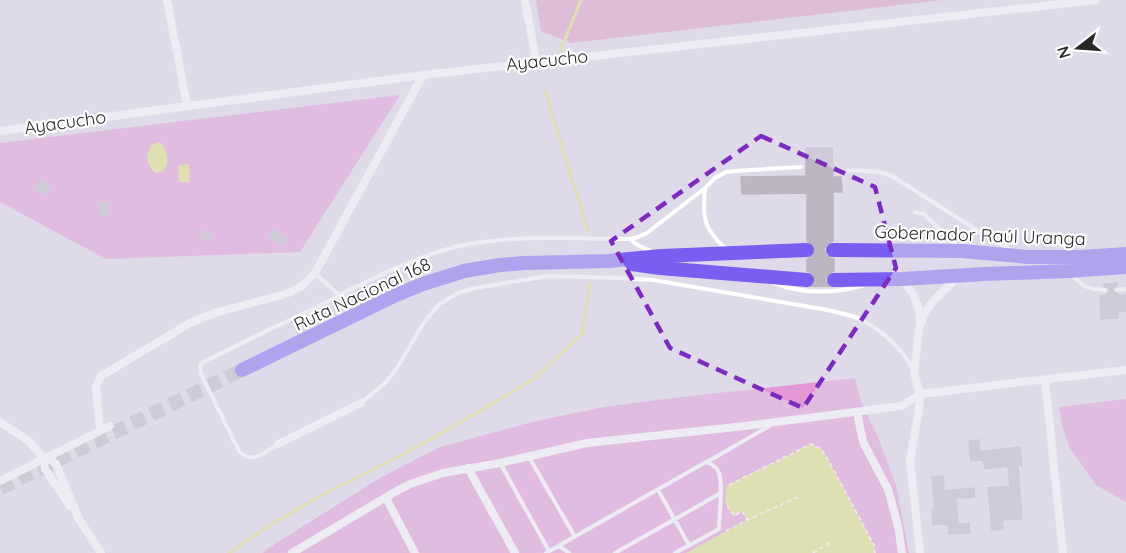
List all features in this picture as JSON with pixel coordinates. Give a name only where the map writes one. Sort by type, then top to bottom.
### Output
[{"type":"highway","points":[[609,261],[661,256],[807,250]]},
{"type":"highway","name":"Gobernador Raúl Uranga","points":[[834,250],[962,251],[1028,257],[1126,254]]},
{"type":"highway","points":[[609,261],[660,268],[807,280]]},
{"type":"highway","name":"Ruta Nacional 168","points":[[242,370],[396,295],[448,275],[500,265],[609,261]]},
{"type":"highway","name":"Gobernador Raúl Uranga","points":[[834,280],[884,280],[1126,267]]},
{"type":"street","points":[[166,0],[187,105]]},
{"type":"street","points":[[525,0],[536,61]]},
{"type":"street","name":"Ayacucho","points":[[0,130],[536,61],[1096,0]]},
{"type":"street","points":[[100,431],[96,386],[101,376],[190,323],[213,313],[286,294],[303,286],[315,273],[423,75]]},
{"type":"street","points":[[920,553],[910,460],[920,394],[914,373],[924,314],[933,299],[951,285],[959,275]]},
{"type":"street","points":[[902,279],[913,294],[919,309],[921,324]]},
{"type":"street","points":[[292,553],[410,484],[443,473],[500,463],[587,443],[902,406],[920,394],[1126,370]]},
{"type":"street","points":[[1046,380],[1063,553]]},
{"type":"street","points":[[278,444],[361,403]]},
{"type":"street","points":[[857,412],[863,442],[888,489],[898,526],[902,553]]},
{"type":"street","points":[[0,422],[29,441],[44,459],[45,469],[100,553]]},
{"type":"street","points":[[0,481],[110,426]]},
{"type":"street","points":[[44,459],[56,464],[79,519]]},
{"type":"street","points":[[468,468],[515,553]]},
{"type":"street","points":[[386,498],[415,553]]},
{"type":"lane","points":[[278,444],[252,458],[243,456],[201,374],[200,365],[203,362],[406,264],[458,247],[529,238],[630,239],[647,233],[705,189],[715,178],[726,172],[801,167]]},
{"type":"lane","points":[[848,170],[879,172],[892,176],[994,241],[1028,257]]},
{"type":"lane","points":[[705,189],[706,225],[711,234],[730,253]]},
{"type":"lane","points":[[915,212],[924,214],[962,251]]},
{"type":"lane","points":[[630,239],[661,256]]},
{"type":"lane","points":[[1069,271],[1081,285],[1089,290],[1105,290]]},
{"type":"lane","points":[[315,273],[339,296]]},
{"type":"lane","points":[[752,275],[785,288],[804,291],[847,290],[884,280]]},
{"type":"lane","points":[[361,403],[386,382],[423,324],[439,304],[447,298],[475,288],[548,276],[653,280],[848,315],[862,320],[886,337],[901,352],[914,373]]},
{"type":"lane","points":[[1117,290],[1126,289]]},
{"type":"lane","points":[[500,463],[548,552],[776,422]]},
{"type":"lane","points":[[529,456],[575,537]]},
{"type":"lane","points":[[675,553],[719,529],[721,493],[718,469],[706,462]]},
{"type":"lane","points":[[658,490],[689,545]]},
{"type":"lane","points":[[615,553],[721,493]]},
{"type":"lane","points":[[559,546],[569,553]]},
{"type":"path","points":[[726,486],[811,444],[820,448],[874,545],[875,553]]},
{"type":"path","points":[[727,531],[801,496]]},
{"type":"path","points":[[725,502],[734,516],[742,511],[747,520]]},
{"type":"path","points":[[813,553],[831,542]]},
{"type":"highlighted area","points":[[761,136],[875,187],[896,268],[803,408],[670,348],[611,241]]},
{"type":"shaded area","points":[[536,0],[942,0],[572,43],[541,31]]},
{"type":"shaded area","points":[[400,95],[300,252],[106,259],[0,202],[0,143]]},
{"type":"shaded area","points":[[160,142],[167,153],[167,164],[162,172],[155,173],[148,162],[148,152],[152,144]]},
{"type":"shaded area","points":[[189,164],[190,182],[179,182],[178,165]]},
{"type":"shaded area","points":[[855,378],[860,399],[896,485],[909,553],[263,553],[380,478],[440,447],[532,422],[604,407]]},
{"type":"shaded area","points":[[1126,399],[1126,502],[1096,485],[1070,448],[1063,429],[1059,407]]},
{"type":"shaded area","points":[[811,444],[820,448],[826,456],[874,545],[875,553],[686,553],[747,520],[742,511],[734,516],[725,502],[726,486]]},
{"type":"building","points":[[806,148],[832,148],[833,177],[841,177],[842,192],[833,192],[833,241],[828,243],[824,249],[829,258],[834,259],[834,271],[829,273],[825,280],[828,286],[813,286],[816,281],[815,277],[813,273],[807,271],[807,259],[812,257],[816,250],[814,245],[807,241],[807,193],[742,194],[741,177],[806,176]]},
{"type":"building","points":[[41,179],[51,186],[45,195],[35,188]]},
{"type":"building","points":[[100,203],[107,203],[108,215],[101,215]]},
{"type":"building","points":[[273,229],[287,240],[282,246],[268,235]]},
{"type":"building","points":[[202,231],[211,232],[211,240],[202,239]]},
{"type":"building","points":[[1117,283],[1113,291],[1118,296],[1126,295],[1126,311],[1118,312],[1118,318],[1101,319],[1100,296],[1105,296],[1109,291],[1104,284]]},
{"type":"building","points":[[979,440],[980,452],[1020,447],[1022,465],[1018,465],[1022,519],[1002,520],[1003,529],[992,530],[988,488],[1010,486],[1008,466],[985,469],[983,460],[971,461],[969,441]]},
{"type":"building","points":[[943,476],[944,491],[974,488],[974,497],[956,498],[958,524],[969,523],[970,533],[949,534],[948,524],[933,525],[932,510],[935,509],[932,477]]},
{"type":"waterway","points":[[560,52],[581,0]]},
{"type":"waterway","points":[[545,91],[588,231]]},
{"type":"waterway","points":[[230,553],[267,527],[331,490],[428,441],[535,378],[582,334],[590,284]]},
{"type":"tunnel","points":[[807,250],[833,250]]},
{"type":"tunnel","points":[[807,280],[834,280]]},
{"type":"tunnel","points":[[0,488],[242,370]]}]
